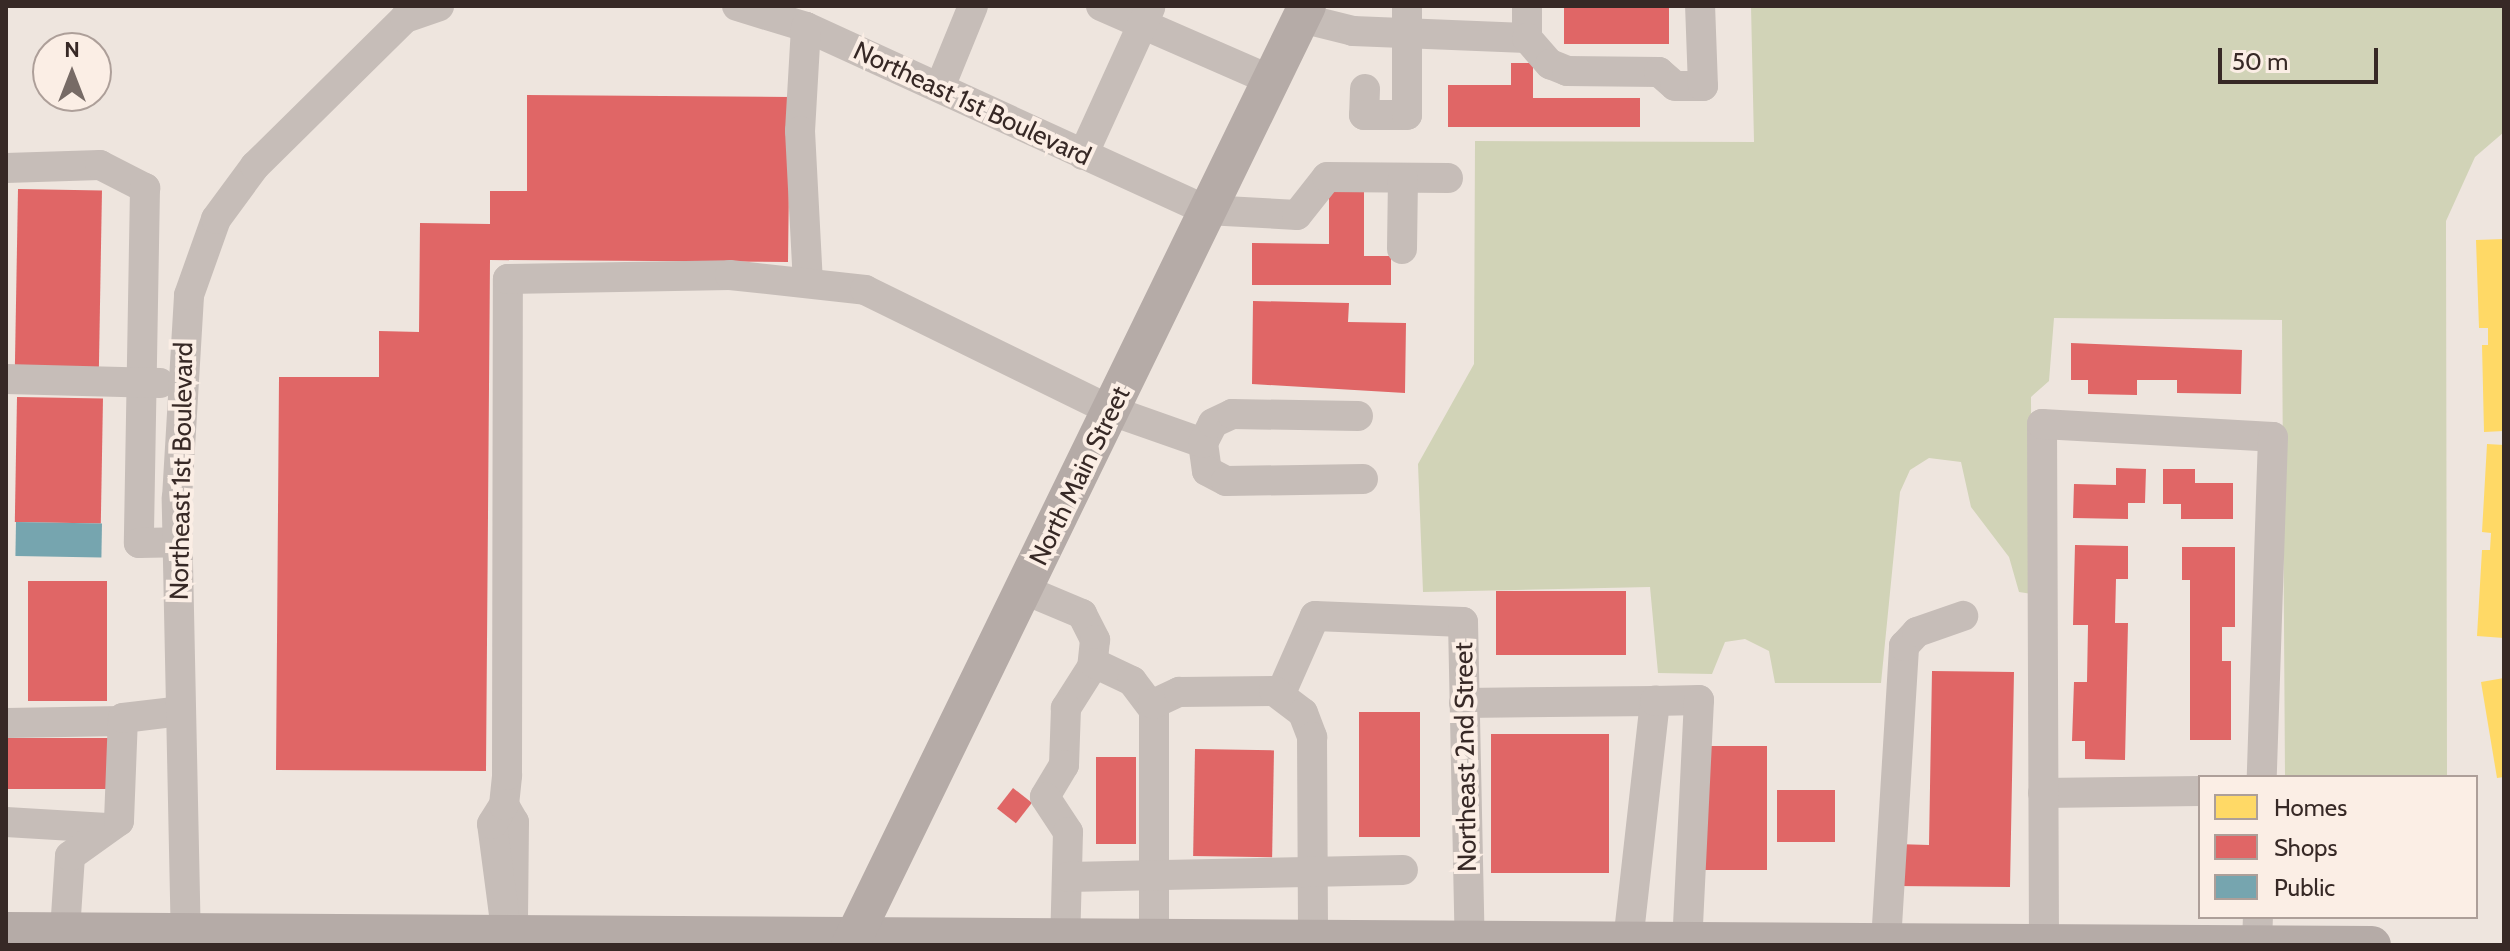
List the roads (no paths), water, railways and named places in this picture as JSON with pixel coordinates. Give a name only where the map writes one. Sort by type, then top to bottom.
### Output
[{"type":"main road","name":"North Main Street","points":[[852,941],[1304,12]]},
{"type":"main road","points":[[6,931],[254,939],[2372,945]]},
{"type":"street","name":"Northeast 1st Boulevard","points":[[186,938],[178,542],[180,384],[189,295],[216,219],[255,166],[405,18],[439,6]]},
{"type":"street","name":"Northeast 1st Boulevard","points":[[737,6],[806,27],[1206,210]]},
{"type":"street","points":[[940,87],[973,6]]},
{"type":"street","points":[[1101,6],[1146,15],[1270,80]]},
{"type":"street","points":[[1527,6],[1527,38]]},
{"type":"street","points":[[1304,12],[1353,31],[1407,19],[1468,19],[1527,38],[1550,64],[1567,71],[1659,72],[1675,86],[1703,86],[1700,6]]},
{"type":"street","points":[[1083,155],[1146,15]]},
{"type":"street","points":[[1365,89],[1364,115],[1407,115],[1407,19]]},
{"type":"street","points":[[806,27],[800,131],[808,283]]},
{"type":"street","points":[[6,168],[100,165],[145,188],[139,543],[178,542]]},
{"type":"street","points":[[1206,210],[1297,215],[1327,177],[1448,178]]},
{"type":"street","points":[[1402,249],[1403,178]]},
{"type":"street","points":[[508,939],[517,902],[516,853],[504,805],[508,279],[730,275],[865,290],[1112,411],[1203,443]]},
{"type":"street","points":[[6,379],[180,384]]},
{"type":"street","points":[[1358,416],[1232,414],[1213,423],[1203,443],[1207,471],[1226,481],[1363,479]]},
{"type":"street","points":[[2044,943],[2042,424],[2273,437],[2262,775]]},
{"type":"street","points":[[1025,590],[1086,617],[1094,663],[1068,701],[1067,757],[1045,797],[1068,832],[1066,941]]},
{"type":"street","name":"Northeast 2nd Street","points":[[1281,693],[1315,616],[1463,622],[1470,943]]},
{"type":"street","points":[[1879,943],[1904,646],[1917,632],[1963,616]]},
{"type":"street","points":[[1094,663],[1132,681],[1153,704],[1155,878],[1134,941]]},
{"type":"street","points":[[1153,704],[1179,692],[1281,693],[1311,727],[1313,942]]},
{"type":"street","points":[[1464,703],[1699,700],[1687,942]]},
{"type":"street","points":[[1628,942],[1655,701]]},
{"type":"street","points":[[6,723],[122,721],[134,712],[181,711]]},
{"type":"street","points":[[65,931],[66,866],[76,846],[107,828],[120,812],[122,721]]},
{"type":"street","points":[[2043,793],[2198,791]]},
{"type":"street","points":[[6,822],[107,828]]},
{"type":"street","points":[[1068,877],[1155,878],[1313,870],[1403,870]]},
{"type":"street","points":[[2257,944],[2258,919]]}]
